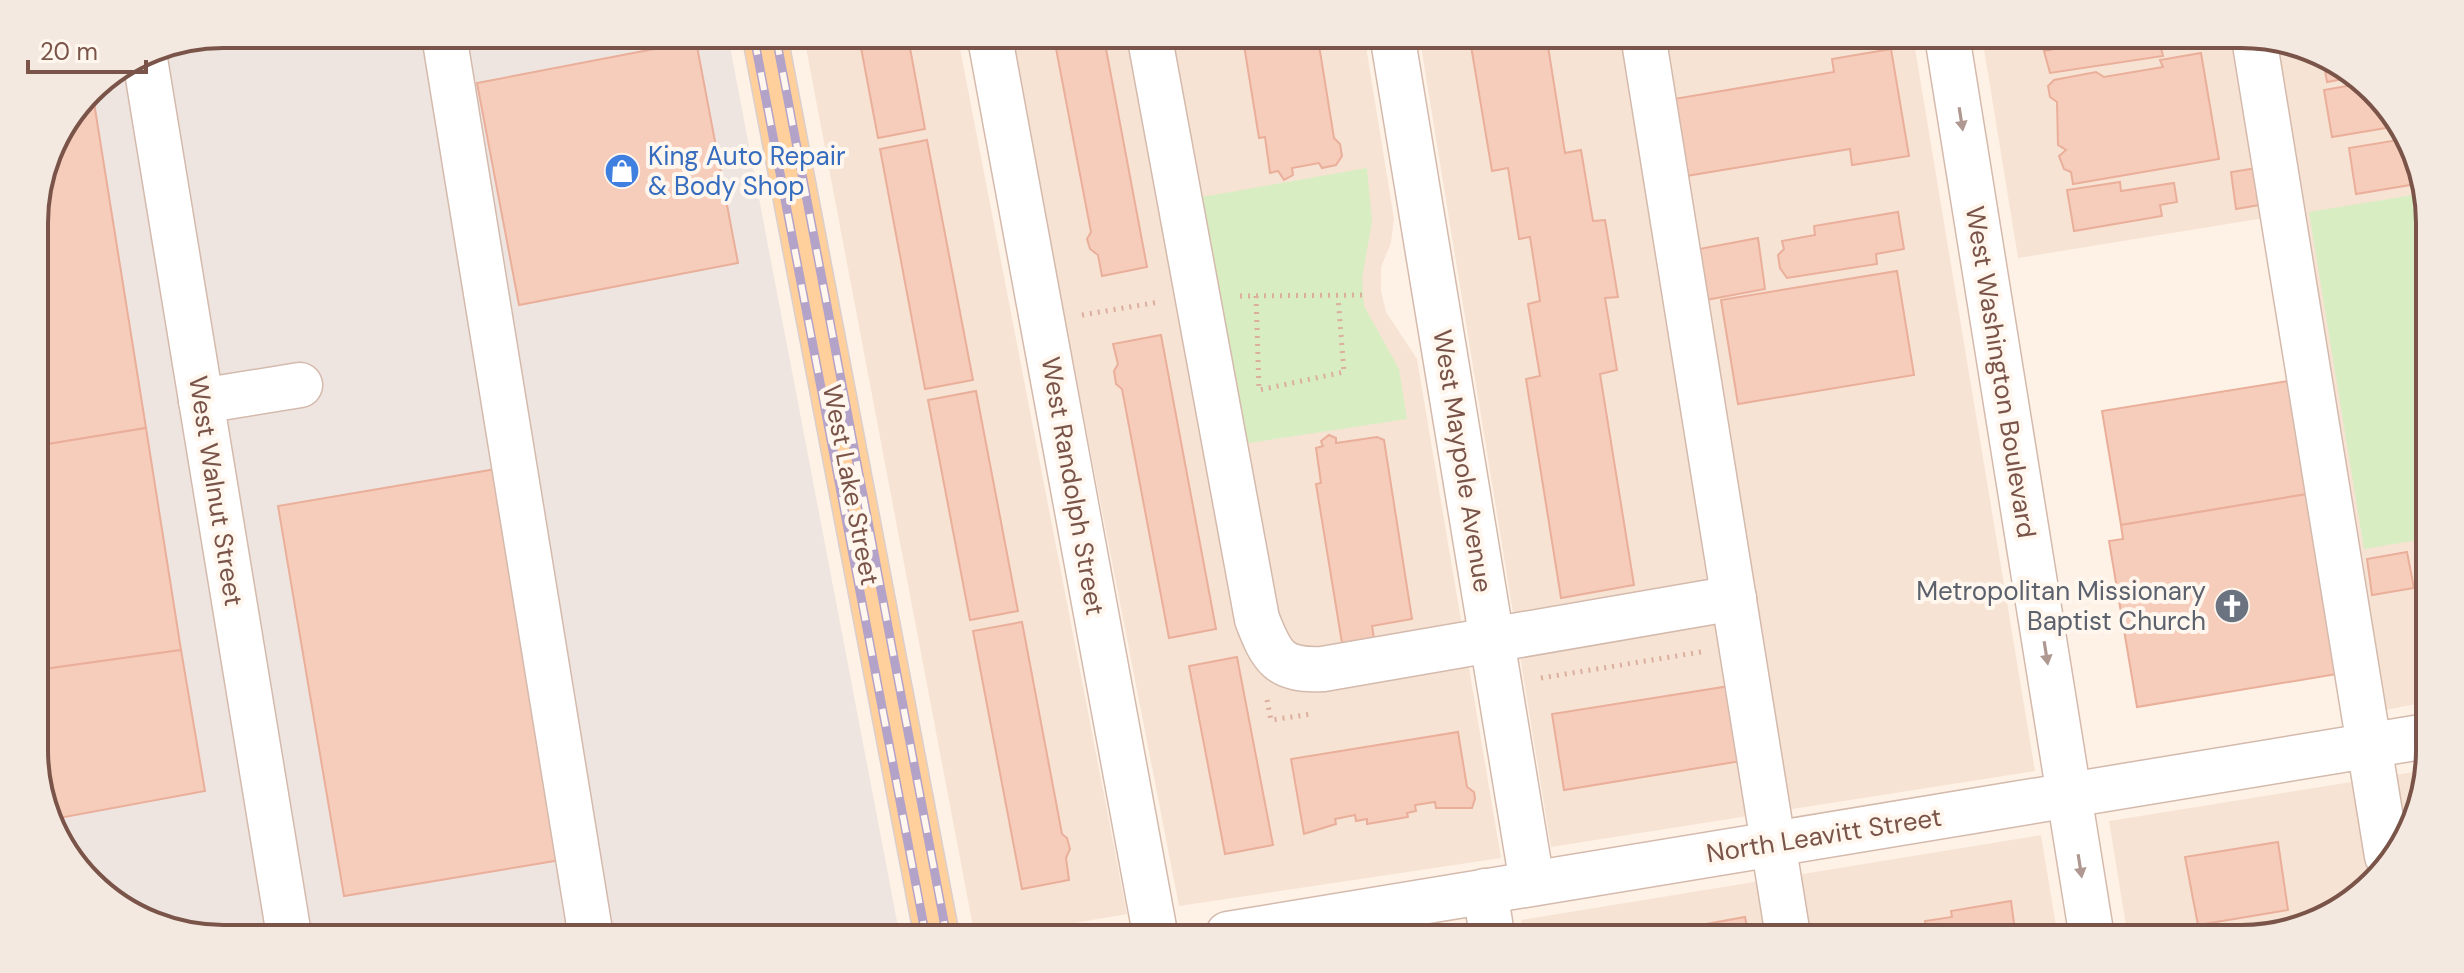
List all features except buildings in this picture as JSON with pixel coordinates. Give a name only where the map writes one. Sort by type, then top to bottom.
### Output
[{"type":"main road","name":"West Lake Street","points":[[767,48],[935,925]]},
{"type":"street","points":[[446,48],[589,925]]},
{"type":"street","name":"West Randolph Street","points":[[992,48],[1154,925]]},
{"type":"street","points":[[1152,48],[1254,604],[1267,646],[1283,664],[1297,670],[1310,670],[1734,598]]},
{"type":"street","name":"West Maypole Avenue","points":[[1394,48],[1532,883]]},
{"type":"street","points":[[1645,48],[1786,925]]},
{"type":"street","name":"West Washington Boulevard","points":[[1949,48],[2090,925]]},
{"type":"street","points":[[2256,48],[2386,848]]},
{"type":"street","name":"West Walnut Street","points":[[146,66],[287,925]]},
{"type":"street","points":[[201,401],[300,385]]},
{"type":"street","name":"North Leavitt Street","points":[[1282,925],[2416,738]]},
{"type":"street","points":[[1485,891],[1490,925]]},
{"type":"path","points":[[1256,296],[1259,390],[1344,372],[1338,297]]},
{"type":"path","points":[[1533,679],[1742,645]]},
{"type":"shaded area","points":[[223,48],[730,48],[898,925],[212,925],[167,916],[126,895],[92,865],[66,827],[51,784],[48,750],[48,212],[57,167],[78,126],[99,99],[126,78],[156,61],[189,51]]},
{"type":"shaded area","points":[[806,48],[960,48],[1127,914],[1063,925],[973,925]]},
{"type":"shaded area","points":[[1012,48],[1366,48],[1394,219],[1391,243],[1381,267],[1381,291],[1386,312],[1417,359],[1501,858],[1179,906]]},
{"type":"shaded area","points":[[1421,48],[1915,48],[2035,771],[1551,847]]},
{"type":"shaded area","points":[[1984,48],[2252,48],[2275,51],[2318,66],[2356,92],[2372,108],[2398,146],[2407,167],[2413,189],[2416,223],[2416,704],[2376,712],[2283,215],[2018,258]]},
{"type":"shaded area","points":[[2414,772],[2407,806],[2398,827],[2365,874],[2318,907],[2275,922],[2252,925],[2126,925],[2109,821]]},
{"type":"shaded area","points":[[2041,835],[2056,925],[1522,925],[1521,920]]},
{"type":"green space","points":[[1367,168],[1372,222],[1362,278],[1364,306],[1399,369],[1407,419],[1236,445],[1190,199]]},
{"type":"green space","points":[[2414,195],[2416,540],[2364,549],[2309,212]]},
{"type":"railway","points":[[756,48],[924,925]]},
{"type":"railway","points":[[778,48],[945,925]]},
{"type":"place","name":"King Auto Repair & Body Shop","points":[[622,171]]},
{"type":"place","name":"Metropolitan Missionary Baptist Church","points":[[2232,606]]}]
